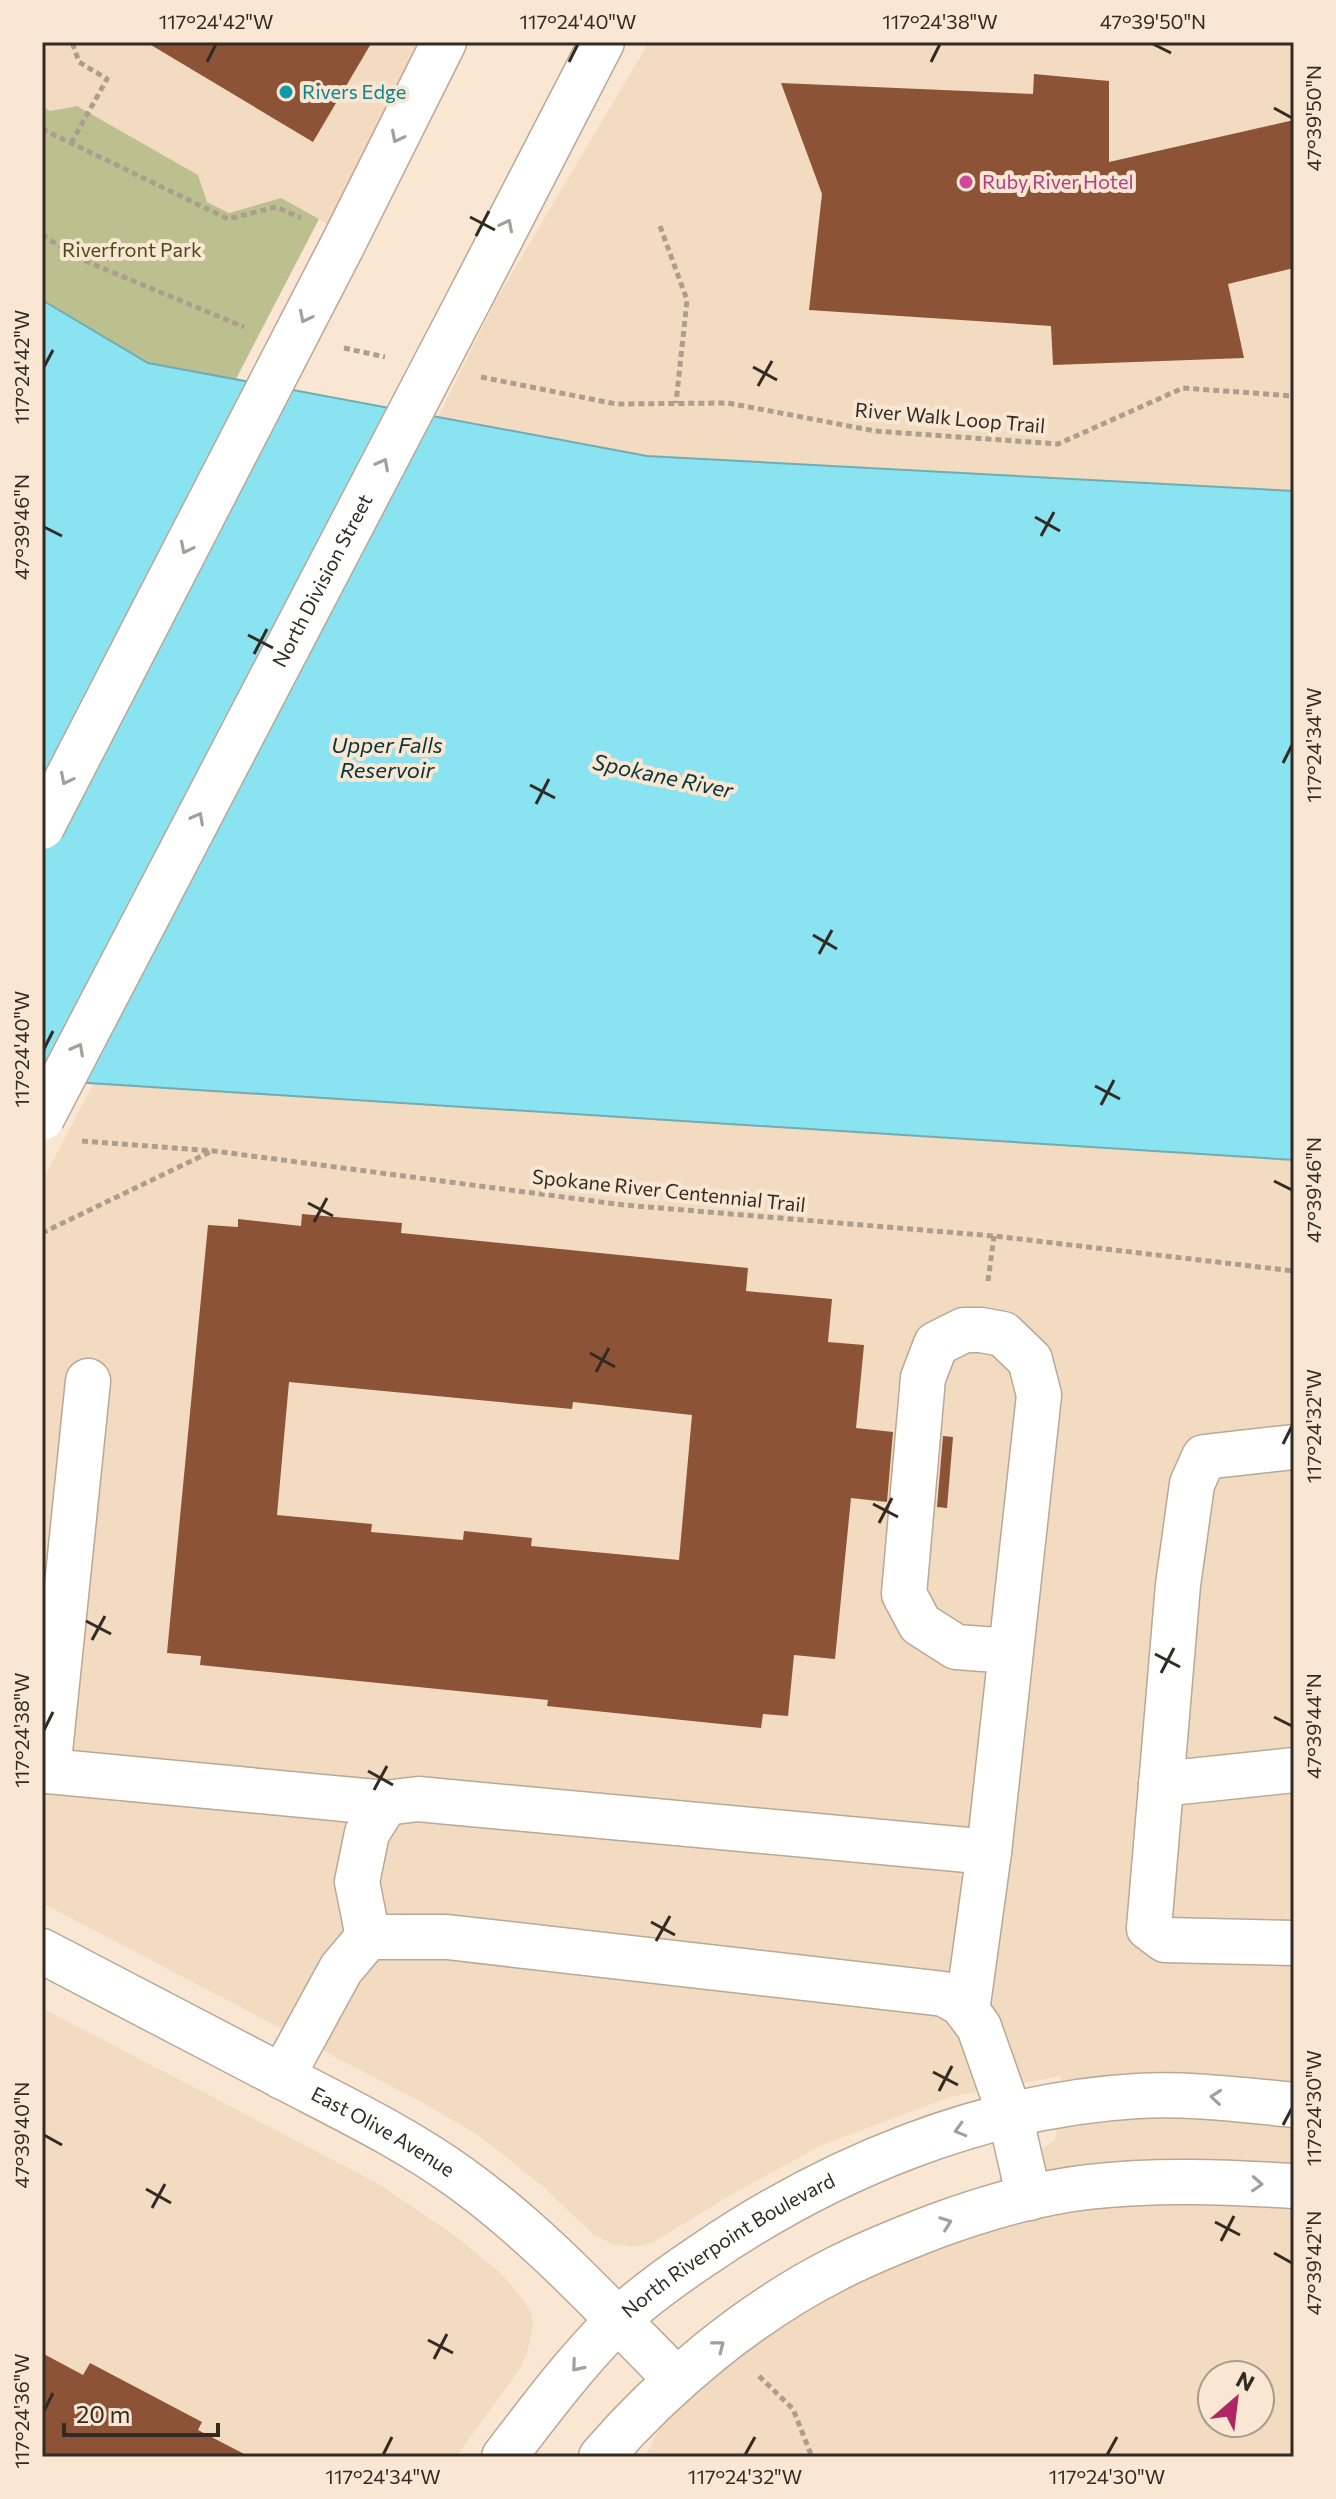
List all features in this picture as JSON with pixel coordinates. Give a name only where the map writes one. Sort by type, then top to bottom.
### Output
[{"type":"street","points":[[42,827],[444,42]]},
{"type":"street","name":"North Division Street","points":[[55,1130],[472,294],[602,42]]},
{"type":"street","points":[[967,2011],[989,1852],[1011,1651],[1039,1395],[1030,1360],[1003,1334],[964,1330],[936,1344],[923,1378],[904,1594],[920,1624],[956,1647],[1011,1651]]},
{"type":"street","points":[[88,1381],[59,1509],[45,1770],[386,1803],[418,1799],[989,1852]]},
{"type":"street","points":[[1294,1447],[1204,1457],[1192,1484],[1178,1585],[1149,1928],[1165,1940],[1294,1943]]},
{"type":"street","points":[[1161,1784],[1294,1770]]},
{"type":"street","points":[[368,1937],[357,1882],[367,1833],[386,1803]]},
{"type":"street","points":[[282,2077],[341,1969],[368,1937],[447,1937],[944,1994],[962,2004],[979,2027],[1010,2115],[1029,2198]]},
{"type":"street","name":"East Olive Avenue","points":[[42,1951],[409,2144],[458,2176],[554,2256],[677,2380]]},
{"type":"street","name":"North Riverpoint Boulevard","points":[[504,2457],[575,2367],[618,2321],[675,2274],[779,2206],[862,2166],[943,2135],[1010,2115],[1082,2102],[1137,2096],[1204,2096],[1294,2105]]},
{"type":"street","points":[[601,2457],[677,2380],[778,2303],[833,2270],[885,2245],[951,2220],[1029,2198],[1087,2187],[1219,2182],[1294,2186]]},
{"type":"path","points":[[71,143],[107,79],[79,62],[72,42]]},
{"type":"path","points":[[42,129],[228,219],[276,207],[305,220]]},
{"type":"path","points":[[660,226],[687,300],[676,403]]},
{"type":"path","points":[[42,235],[78,258],[237,326],[249,328]]},
{"type":"path","name":"River Walk Loop Trail","points":[[499,381],[616,404],[728,403],[875,431],[1058,444],[1183,388],[1294,396]]},
{"type":"path","name":"Spokane River Centennial Trail","points":[[55,1130],[624,1205],[994,1236],[1294,1271]]},
{"type":"path","points":[[42,1233],[214,1151]]},
{"type":"path","points":[[755,2373],[793,2409],[812,2457]]},
{"type":"shaded area","points":[[42,42],[424,42],[331,226],[281,198],[229,213],[207,202],[198,175],[77,106],[50,111],[42,106]]},
{"type":"shaded area","points":[[649,42],[1294,42],[1294,491],[647,456],[438,417],[496,300]]},
{"type":"shaded area","points":[[94,1083],[1294,1160],[1294,2457],[645,2457],[673,2402],[1055,2140],[1061,2076],[950,2097],[822,2145],[652,2243],[633,2247],[613,2244],[594,2235],[540,2184],[478,2135],[425,2104],[42,1903],[42,1181]]},
{"type":"shaded area","points":[[42,2008],[379,2184],[458,2238],[504,2276],[531,2313],[533,2325],[527,2353],[519,2370],[456,2457],[42,2457]]},
{"type":"green space","name":"Riverfront Park","points":[[42,106],[50,111],[77,106],[198,175],[207,202],[229,213],[281,198],[319,219],[236,379],[148,363],[42,300]]},
{"type":"water","name":"Upper Falls Reservoir","points":[[42,300],[148,363],[647,456],[1294,491],[1294,1160],[42,1080]]},
{"type":"building","name":"Rivers Edge","points":[[146,42],[372,42],[313,142]]},
{"type":"building","name":"Ruby River Hotel","points":[[1034,74],[1109,81],[1109,162],[1294,120],[1294,268],[1228,284],[1244,358],[1053,365],[1051,326],[809,310],[822,194],[781,83],[1033,94]]},
{"type":"building","points":[[302,1214],[402,1223],[401,1233],[748,1268],[746,1291],[832,1299],[828,1342],[864,1345],[856,1428],[893,1432],[887,1502],[851,1498],[835,1659],[794,1655],[788,1716],[763,1714],[761,1728],[721,1724],[547,1706],[548,1700],[200,1665],[201,1656],[167,1653],[208,1225],[238,1227],[238,1219],[301,1226]],"holes":[[[289,1382],[572,1409],[573,1402],[692,1415],[679,1560],[531,1546],[532,1538],[464,1531],[463,1540],[371,1532],[372,1524],[277,1515]]]},
{"type":"building","points":[[943,1436],[953,1437],[947,1508],[937,1507]]},
{"type":"building","points":[[42,2353],[83,2375],[90,2363],[202,2422],[198,2430],[250,2457],[42,2457]]},
{"type":"place","name":"Rivers Edge","points":[[286,92]]},
{"type":"place","name":"Ruby River Hotel","points":[[966,182]]},
{"type":"water label","name":"Spokane River","points":[[663,776]]}]
